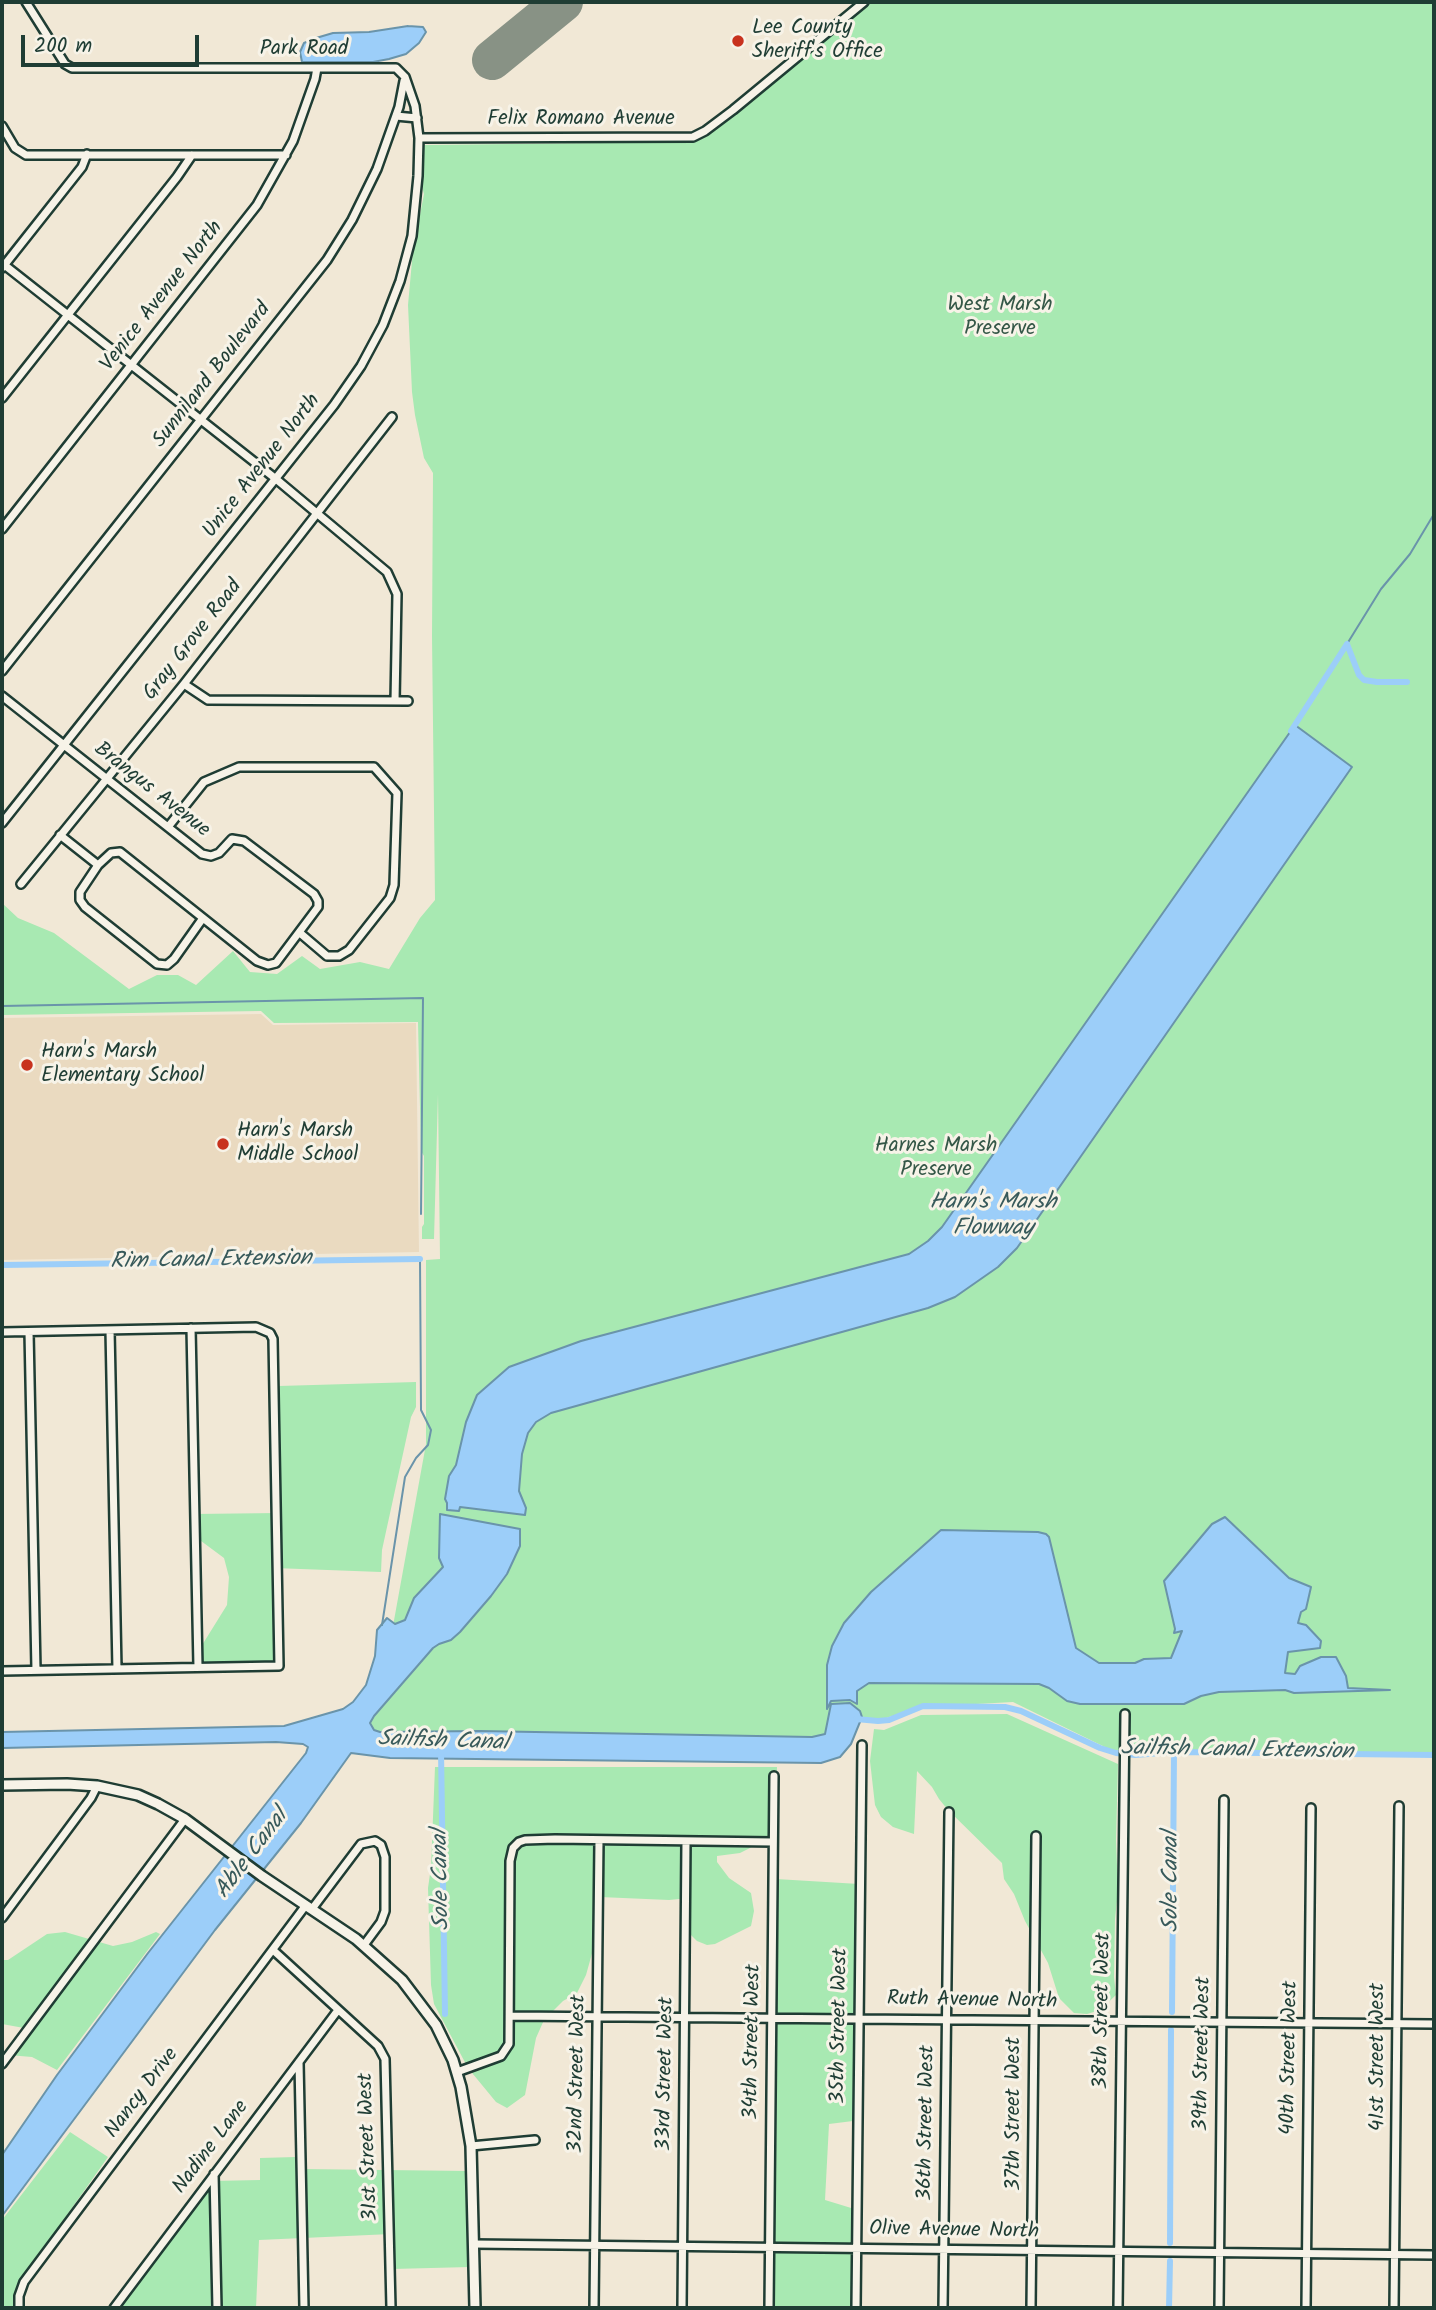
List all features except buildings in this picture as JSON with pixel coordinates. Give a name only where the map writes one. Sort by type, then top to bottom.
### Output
[{"type":"street","name":"Park Road","points":[[26,2],[65,64],[72,68],[396,68],[405,77]]},
{"type":"street","name":"Felix Romano Avenue","points":[[419,138],[692,137],[705,131],[733,110],[864,2]]},
{"type":"street","name":"Venice Avenue North","points":[[2,529],[268,189],[307,105],[317,68]]},
{"type":"street","name":"Unice Avenue North","points":[[2,823],[348,386],[372,346],[392,304],[412,236],[419,138],[417,118],[405,77]]},
{"type":"street","name":"Sunniland Boulevard","points":[[2,671],[311,282],[341,238],[377,169],[396,116],[405,77]]},
{"type":"street","points":[[396,116],[417,118]]},
{"type":"street","points":[[2,126],[15,148],[26,155],[286,155]]},
{"type":"street","points":[[87,155],[82,167],[3,265],[275,479],[387,572],[397,594],[395,701]]},
{"type":"street","points":[[2,398],[192,155]]},
{"type":"street","name":"Gray Grove Road","points":[[21,884],[184,684],[392,416]]},
{"type":"street","points":[[184,684],[208,700],[408,701]]},
{"type":"street","name":"Brangus Avenue","points":[[2,696],[202,854],[211,856],[219,853],[232,839],[244,841],[314,894],[318,907],[276,962],[268,965],[257,961],[120,852],[111,853],[98,865]]},
{"type":"street","points":[[168,827],[204,782],[239,767],[373,767],[397,793],[394,885],[390,898],[349,950],[339,956],[327,956],[300,933]]},
{"type":"street","points":[[60,835],[98,865],[80,892],[80,900],[85,907],[157,964],[167,965],[174,959],[203,918]]},
{"type":"street","points":[[2,1332],[256,1327],[270,1333],[273,1339],[279,1666],[2,1671]]},
{"type":"street","points":[[191,1328],[198,1667]]},
{"type":"street","points":[[110,1330],[117,1669]]},
{"type":"street","points":[[29,1332],[36,1670]]},
{"type":"street","name":"38th Street West","points":[[1118,2308],[1125,1714]]},
{"type":"street","name":"35th Street West","points":[[856,2308],[862,1745]]},
{"type":"street","name":"34th Street West","points":[[769,2308],[774,1776]]},
{"type":"street","points":[[2,1785],[97,1786],[158,1804],[185,1819],[262,1876],[364,1945],[392,1970],[427,2010],[445,2041],[457,2072],[471,2146],[475,2308]]},
{"type":"street","points":[[2,1918],[92,1798],[97,1786]]},
{"type":"street","name":"39th Street West","points":[[1219,2308],[1224,1800]]},
{"type":"street","name":"41st Street West","points":[[1394,2308],[1399,1806]]},
{"type":"street","name":"40th Street West","points":[[1306,2308],[1311,1808]]},
{"type":"street","name":"36th Street West","points":[[943,2308],[949,1812]]},
{"type":"street","points":[[2,2064],[185,1819]]},
{"type":"street","name":"37th Street West","points":[[1031,2308],[1036,1836]]},
{"type":"street","name":"32nd Street West","points":[[594,2308],[599,1840]]},
{"type":"street","name":"Nancy Drive","points":[[19,2308],[19,2296],[24,2282],[273,1950],[361,1844],[375,1841],[380,1845],[385,1857],[385,1910],[381,1923],[364,1945]]},
{"type":"street","name":"33rd Street West","points":[[681,2308],[686,1841]]},
{"type":"street","points":[[457,2072],[501,2056],[506,2050],[510,2016],[510,1861],[513,1848],[519,1842],[773,1842]]},
{"type":"street","name":"31st Street West","points":[[273,1950],[377,2046],[385,2059],[391,2308]]},
{"type":"street","name":"Nadine Lane","points":[[114,2308],[338,2010]]},
{"type":"street","name":"Ruth Avenue North","points":[[510,2016],[1434,2024]]},
{"type":"street","points":[[299,2061],[304,2308]]},
{"type":"street","points":[[471,2146],[535,2140]]},
{"type":"street","points":[[214,2174],[217,2308]]},
{"type":"street","name":"Olive Avenue North","points":[[473,2244],[1434,2255]]},
{"type":"shaded area","name":"Harn's Marsh Middle School","points":[[261,1014],[273,1025],[416,1023],[419,1252],[2,1260],[2,1018]]},
{"type":"green space","name":"Harnes Marsh Preserve","points":[[862,2],[1434,2],[1434,1755],[1115,1752],[1013,1702],[921,1707],[883,1719],[837,1719],[825,1744],[345,1731],[383,1681],[426,1444],[426,1260],[440,1259],[438,1094],[434,1239],[422,1239],[424,1156],[421,1151],[418,1022],[274,1023],[261,1011],[2,1015],[2,903],[18,918],[54,933],[129,989],[157,975],[178,975],[196,985],[233,951],[250,972],[277,974],[302,956],[320,969],[360,962],[389,969],[420,918],[435,900],[433,473],[424,458],[415,415],[408,305],[413,250],[424,194],[414,167],[419,142],[425,145],[687,142]]},
{"type":"green space","points":[[416,1382],[416,1407],[411,1417],[382,1550],[381,1572],[274,1568],[274,1661],[197,1668],[199,1650],[227,1605],[229,1577],[224,1558],[193,1535],[193,1514],[280,1513],[279,1386]]},
{"type":"green space","points":[[1007,1714],[1118,1764],[1118,1891],[1114,1977],[1116,1995],[1100,2010],[1087,2014],[1074,2013],[1059,1998],[1048,1963],[1004,1879],[1002,1863],[948,1810],[917,1771],[914,1834],[893,1827],[881,1817],[875,1805],[870,1761],[874,1729],[884,1730],[921,1715]]},
{"type":"green space","points":[[435,1767],[777,1767],[775,1822],[772,1832],[758,1844],[740,1853],[717,1856],[717,1862],[729,1878],[751,1893],[754,1911],[751,1926],[715,1944],[707,1945],[690,1934],[689,1898],[669,1900],[600,1897],[598,1932],[586,1975],[577,1993],[563,2001],[544,2020],[536,2038],[525,2095],[507,2108],[496,2102],[468,2068],[434,2004],[428,1888]]},
{"type":"green space","points":[[776,1879],[859,1884],[861,2120],[829,2124],[825,2200],[861,2211],[861,2308],[773,2308]]},
{"type":"green space","points":[[65,1932],[113,1946],[156,1932],[160,1934],[57,2070],[32,2057],[8,2055],[24,2028],[2,2024],[2,1960],[8,1960],[47,1934]]},
{"type":"green space","points":[[70,2132],[108,2157],[21,2280],[20,2308],[2,2308],[2,2220]]},
{"type":"green space","points":[[296,2157],[301,2169],[469,2171],[470,2267],[392,2269],[391,2234],[259,2240],[256,2308],[117,2308],[210,2181],[260,2180],[260,2158]]},
{"type":"water","points":[[408,26],[423,27],[426,32],[419,43],[406,54],[373,62],[302,62],[300,52],[304,43],[316,38],[333,33],[369,32]]},
{"type":"water","name":"Harn's Marsh Flowway","points":[[1295,725],[1352,767],[1017,1248],[998,1267],[955,1297],[928,1308],[551,1413],[536,1422],[528,1433],[522,1454],[519,1491],[526,1508],[525,1515],[460,1507],[459,1511],[447,1510],[445,1499],[449,1476],[456,1465],[466,1422],[477,1395],[509,1367],[581,1341],[909,1254],[928,1241],[942,1227]]},
{"type":"water","points":[[440,1514],[520,1529],[520,1546],[507,1574],[491,1596],[460,1632],[451,1640],[433,1648],[374,1716],[370,1723],[374,1730],[812,1737],[825,1734],[831,1704],[850,1703],[860,1711],[862,1717],[851,1744],[840,1757],[821,1763],[390,1758],[351,1753],[301,1823],[215,1930],[2,2216],[2,2155],[57,2075],[148,1953],[306,1753],[308,1747],[303,1744],[276,1742],[2,1748],[2,1732],[284,1726],[343,1709],[353,1702],[366,1685],[375,1656],[377,1630],[387,1618],[395,1624],[405,1620],[414,1598],[443,1567],[439,1558]]},
{"type":"water","points":[[1225,1517],[1289,1578],[1311,1587],[1306,1609],[1301,1612],[1298,1623],[1306,1625],[1321,1641],[1320,1648],[1288,1652],[1285,1673],[1295,1674],[1300,1666],[1321,1657],[1336,1657],[1346,1676],[1348,1688],[1390,1690],[1219,1692],[1184,1704],[1080,1704],[1067,1701],[1039,1684],[869,1683],[857,1691],[857,1704],[850,1700],[831,1701],[827,1709],[827,1665],[832,1646],[844,1623],[871,1592],[941,1530],[1046,1534],[1049,1537],[1076,1648],[1099,1663],[1135,1663],[1144,1659],[1171,1658],[1182,1631],[1174,1633],[1164,1581],[1212,1524]]},
{"type":"waterway","points":[[1347,644],[1381,589],[1410,554],[1434,514]]},
{"type":"waterway","points":[[1347,644],[1359,675],[1364,680],[1407,682]]},
{"type":"waterway","points":[[1291,731],[1347,644]]},
{"type":"waterway","points":[[2,1006],[423,998],[421,1214]]},
{"type":"waterway","points":[[382,1625],[405,1477],[416,1458],[428,1445],[431,1430],[421,1410],[420,1259]]},
{"type":"waterway","name":"Rim Canal Extension","points":[[2,1265],[420,1259]]},
{"type":"waterway","name":"Sailfish Canal Extension","points":[[856,1719],[889,1720],[923,1706],[1005,1707],[1021,1711],[1116,1753],[1434,1755]]},
{"type":"waterway","name":"Sole Canal","points":[[441,1751],[445,2014]]},
{"type":"waterway","name":"Sole Canal","points":[[1172,2012],[1174,1752]]},
{"type":"waterway","name":"Sole Canal","points":[[1170,2243],[1171,2030]]},
{"type":"waterway","name":"Sole Canal","points":[[1169,2308],[1170,2261]]},
{"type":"runway","points":[[492,60],[563,2]]},
{"type":"place","name":"Lee County Sheriff's Office","points":[[738,41]]},
{"type":"place","name":"Harn's Marsh Elementary School","points":[[27,1065]]},
{"type":"place","name":"Harn's Marsh Middle School","points":[[223,1144]]},
{"type":"park label","name":"West Marsh Preserve","points":[[1000,318]]},
{"type":"water label","name":"Sailfish Canal","points":[[443,1743]]},
{"type":"water label","name":"Able Canal","points":[[253,1855]]}]
